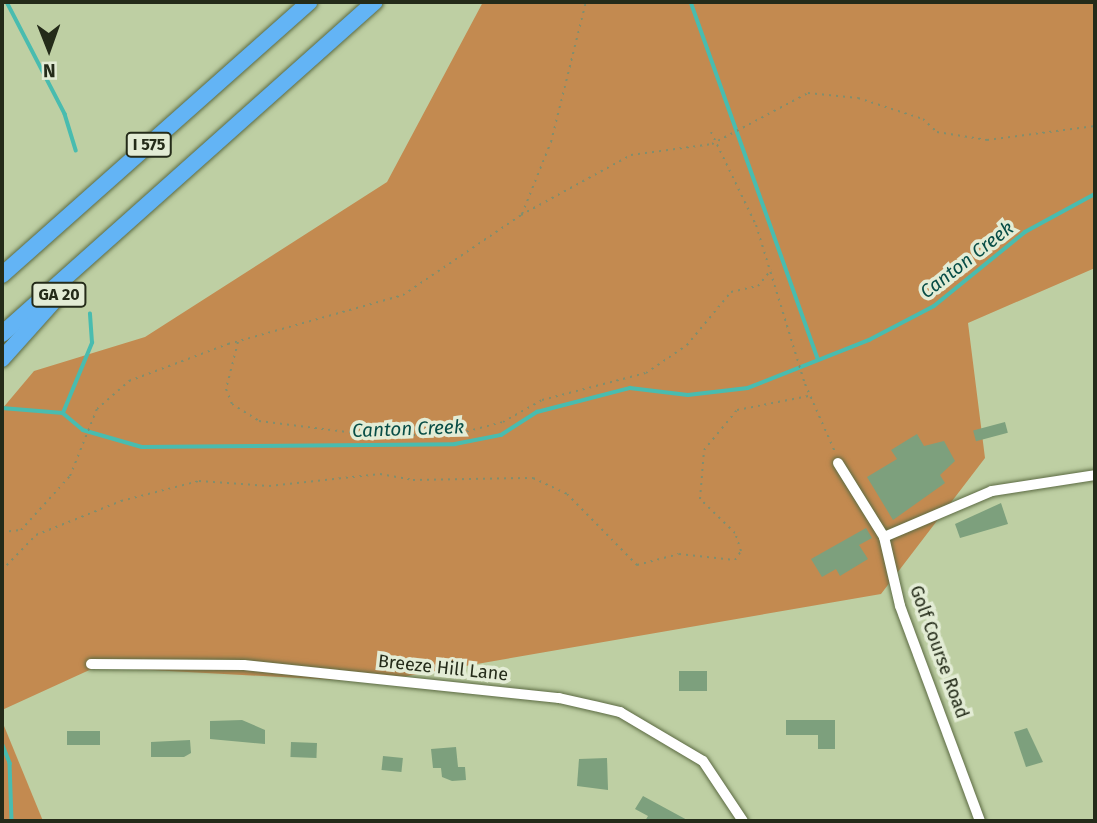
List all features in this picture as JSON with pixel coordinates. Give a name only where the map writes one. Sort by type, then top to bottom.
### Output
[{"type":"highway","name":"I 575","points":[[2,275],[309,2]]},
{"type":"highway","name":"I 575","points":[[2,334],[375,2]]},
{"type":"highway","name":"GA 20","points":[[2,359],[116,231]]},
{"type":"street","name":"Golf Course Road","points":[[838,463],[884,537],[900,606],[980,821]]},
{"type":"street","points":[[884,537],[992,491],[1095,475]]},
{"type":"street","name":"Breeze Hill Lane","points":[[91,664],[244,665],[559,698],[620,712],[703,761],[743,821]]},
{"type":"path","points":[[521,215],[551,142],[586,2]]},
{"type":"path","points":[[2,532],[21,530],[71,476],[93,416],[141,374],[240,341],[402,295],[521,215],[631,155],[716,142],[788,100],[822,92],[915,116],[957,136],[1009,140],[1095,126]]},
{"type":"path","points":[[711,132],[771,270],[804,384],[838,463]]},
{"type":"path","points":[[240,341],[228,362],[226,389],[232,404],[258,421],[371,435],[453,435],[503,422],[542,400],[646,373],[699,333],[731,292],[765,281],[771,270]]},
{"type":"path","points":[[2,570],[36,535],[121,501],[199,481],[269,486],[380,474],[413,480],[533,478],[567,494],[638,565],[679,554],[735,560],[741,551],[735,533],[700,499],[704,450],[737,410],[809,396]]},
{"type":"shaded area","points":[[483,2],[1095,2],[1095,268],[968,323],[985,458],[881,594],[373,682],[96,667],[2,710],[2,409],[34,371],[145,337],[387,182]]},
{"type":"shaded area","points":[[2,721],[43,821],[2,821]]},
{"type":"building","points":[[1005,422],[1008,433],[976,441],[973,431]]},
{"type":"building","points":[[917,434],[924,446],[944,441],[955,461],[940,475],[945,483],[893,520],[867,477],[897,459],[891,450]]},
{"type":"building","points":[[1001,503],[1008,524],[960,538],[955,524]]},
{"type":"building","points":[[866,528],[872,538],[859,545],[868,559],[840,576],[836,569],[822,577],[811,559]]},
{"type":"building","points":[[679,671],[707,671],[707,691],[679,691]]},
{"type":"building","points":[[242,720],[265,730],[265,744],[210,739],[210,721]]},
{"type":"building","points":[[786,720],[835,720],[835,749],[818,749],[818,735],[786,735]]},
{"type":"building","points":[[1027,728],[1043,762],[1026,767],[1014,732]]},
{"type":"building","points":[[67,731],[100,731],[100,745],[67,745]]},
{"type":"building","points":[[190,740],[191,753],[184,757],[151,757],[151,742]]},
{"type":"building","points":[[291,742],[317,743],[316,758],[290,757]]},
{"type":"building","points":[[456,747],[458,767],[465,767],[466,780],[452,781],[442,777],[441,768],[433,768],[431,749]]},
{"type":"building","points":[[383,756],[403,758],[401,772],[382,770]]},
{"type":"building","points":[[607,758],[608,790],[577,786],[579,759]]},
{"type":"building","points":[[643,796],[689,821],[645,821],[648,816],[635,809]]},
{"type":"waterway","points":[[7,2],[65,114],[76,150]]},
{"type":"waterway","points":[[691,2],[818,358]]},
{"type":"waterway","name":"Canton Creek","points":[[2,408],[63,413],[83,430],[142,447],[455,444],[501,435],[537,412],[630,388],[688,395],[748,388],[869,340],[934,306],[1025,232],[1095,194]]},
{"type":"waterway","points":[[63,413],[92,343],[90,314]]},
{"type":"waterway","name":"Canton Creek","points":[[2,743],[10,763],[12,821]]}]
